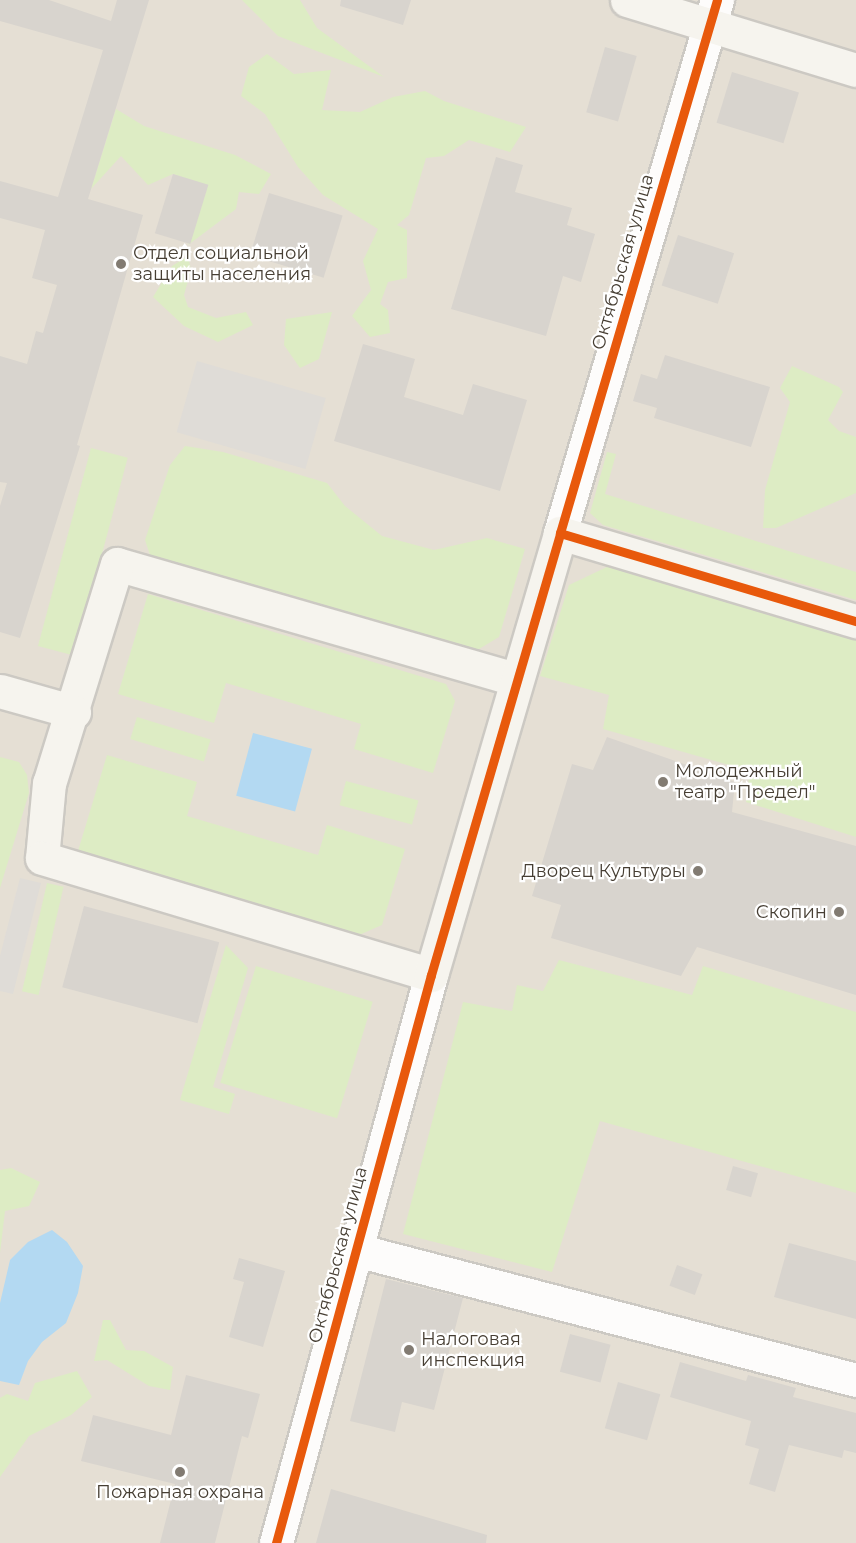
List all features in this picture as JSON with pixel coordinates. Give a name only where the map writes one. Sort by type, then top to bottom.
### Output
[{"type":"street","points":[[627,0],[713,13],[856,70]]},
{"type":"street","name":"Октябрьская улица","points":[[560,533],[713,13]]},
{"type":"street","points":[[515,679],[117,564],[74,712],[49,783],[42,858],[431,975],[515,679],[560,533],[856,621]]},
{"type":"street","points":[[0,691],[74,712]]},
{"type":"street","name":"Октябрьская улица","points":[[276,1543],[431,975]]},
{"type":"street","points":[[356,1250],[856,1380]]},
{"type":"shaded area","points":[[0,0],[856,0],[856,1543],[0,1543]]},
{"type":"shaded area","points":[[197,361],[326,398],[305,469],[177,432]]},
{"type":"shaded area","points":[[20,878],[41,883],[13,994],[0,991],[0,956]]},
{"type":"green space","points":[[242,0],[300,0],[317,28],[384,77],[278,36]]},
{"type":"green space","points":[[267,54],[294,74],[331,70],[322,110],[360,112],[393,97],[425,91],[444,101],[526,127],[510,152],[469,140],[444,156],[426,158],[409,215],[397,225],[407,230],[407,278],[388,282],[380,304],[388,310],[390,333],[370,337],[352,316],[371,290],[363,261],[378,229],[323,195],[298,167],[265,114],[241,96],[249,67]]},
{"type":"green space","points":[[116,109],[144,126],[235,155],[271,174],[259,194],[239,192],[236,209],[188,245],[207,185],[173,174],[148,185],[121,156],[91,189]]},
{"type":"green space","points":[[188,256],[191,270],[184,295],[188,307],[216,318],[246,312],[253,325],[218,342],[184,326],[153,297],[172,266]]},
{"type":"green space","points":[[332,312],[319,359],[300,368],[284,345],[286,319]]},
{"type":"green space","points":[[792,366],[839,387],[843,392],[828,420],[839,431],[856,437],[856,493],[776,528],[763,528],[765,490],[790,402],[780,388]]},
{"type":"green space","points":[[185,446],[223,452],[327,483],[345,506],[382,536],[434,550],[487,538],[525,549],[499,637],[479,649],[460,652],[170,567],[150,555],[145,540],[170,465]]},
{"type":"green space","points":[[91,448],[128,458],[75,656],[38,646]]},
{"type":"green space","points":[[607,452],[616,454],[605,494],[856,572],[856,600],[603,525],[590,513]]},
{"type":"green space","points":[[609,566],[626,568],[856,636],[856,837],[746,802],[750,771],[603,729],[609,695],[540,676],[569,585]]},
{"type":"green space","points":[[148,594],[446,684],[455,701],[433,773],[354,749],[361,724],[226,683],[214,723],[118,694]]},
{"type":"green space","points":[[137,717],[211,740],[204,762],[130,739]]},
{"type":"green space","points":[[107,755],[197,782],[187,816],[318,855],[327,825],[405,849],[382,925],[359,935],[78,851]]},
{"type":"green space","points":[[0,757],[19,762],[27,775],[29,793],[0,888]]},
{"type":"green space","points":[[346,781],[418,800],[412,825],[340,805]]},
{"type":"green space","points":[[47,883],[64,887],[39,995],[22,991]]},
{"type":"green space","points":[[226,945],[248,968],[213,1087],[235,1094],[229,1114],[180,1100]]},
{"type":"green space","points":[[559,960],[692,995],[703,966],[856,1012],[856,1193],[600,1121],[552,1272],[403,1234],[463,1002],[512,1011],[517,985],[543,991]]},
{"type":"green space","points":[[256,966],[373,1002],[337,1118],[220,1083]]},
{"type":"green space","points":[[11,1168],[40,1182],[29,1206],[5,1211],[0,1253],[0,1170]]},
{"type":"green space","points":[[103,1320],[110,1320],[126,1350],[144,1351],[173,1367],[170,1390],[149,1386],[107,1360],[94,1361]]},
{"type":"green space","points":[[77,1371],[92,1397],[71,1415],[29,1436],[0,1477],[0,1398],[7,1394],[28,1401],[35,1383]]},
{"type":"water","points":[[253,733],[312,749],[295,812],[236,796]]},
{"type":"water","points":[[52,1230],[67,1242],[83,1266],[78,1293],[66,1323],[42,1342],[28,1361],[19,1385],[0,1381],[0,1303],[10,1260],[28,1242]]},
{"type":"building","points":[[0,0],[49,0],[111,21],[117,0],[149,0],[88,199],[143,215],[77,445],[80,446],[20,638],[0,632],[0,506],[7,483],[0,482],[0,356],[27,364],[36,331],[43,333],[57,285],[32,278],[45,230],[0,218],[0,181],[58,197],[103,50],[0,21]]},
{"type":"building","points":[[341,0],[411,0],[403,25],[340,6]]},
{"type":"building","points":[[605,47],[637,56],[618,121],[586,112]]},
{"type":"building","points":[[732,72],[799,92],[783,143],[717,123]]},
{"type":"building","points":[[496,157],[523,165],[515,192],[572,208],[567,225],[595,234],[581,282],[563,276],[546,336],[451,309]]},
{"type":"building","points":[[173,174],[208,185],[190,244],[155,233]]},
{"type":"building","points":[[269,193],[343,216],[324,278],[250,255]]},
{"type":"building","points":[[678,235],[734,253],[718,304],[662,285]]},
{"type":"building","points":[[363,344],[415,359],[404,397],[463,415],[473,384],[527,400],[500,491],[334,441]]},
{"type":"building","points":[[665,355],[770,387],[751,447],[654,418],[657,408],[633,401],[641,374],[657,379]]},
{"type":"building","name":"Дворец Культуры","points":[[607,737],[735,782],[732,812],[856,846],[856,995],[697,947],[681,976],[551,938],[561,905],[532,896],[572,764],[593,770]]},
{"type":"building","points":[[84,906],[219,942],[197,1023],[62,987]]},
{"type":"building","points":[[733,1166],[758,1173],[751,1197],[726,1190]]},
{"type":"building","points":[[789,1243],[856,1261],[856,1319],[774,1297]]},
{"type":"building","points":[[239,1258],[285,1271],[263,1347],[229,1337],[244,1282],[233,1279]]},
{"type":"building","points":[[677,1265],[702,1274],[695,1295],[669,1286]]},
{"type":"building","name":"Налоговая инспекция","points":[[386,1279],[463,1298],[434,1410],[402,1402],[395,1432],[350,1421]]},
{"type":"building","points":[[570,1334],[611,1345],[600,1383],[560,1372]]},
{"type":"building","points":[[680,1362],[746,1381],[748,1375],[796,1388],[793,1397],[856,1413],[856,1453],[844,1450],[842,1458],[789,1445],[775,1492],[749,1484],[759,1449],[745,1445],[751,1421],[670,1397]]},
{"type":"building","name":"Пожарная охрана","points":[[186,1375],[260,1394],[248,1438],[242,1436],[215,1543],[160,1543],[175,1484],[81,1461],[93,1415],[171,1435]]},
{"type":"building","points":[[618,1382],[660,1394],[647,1440],[605,1428]]},
{"type":"building","points":[[331,1489],[487,1535],[486,1543],[316,1543]]},
{"type":"cycle path","points":[[560,533],[717,0]]},
{"type":"cycle path","points":[[276,1543],[431,975],[560,533],[856,621]]},
{"type":"place","name":"Отдел социальной защиты населения","points":[[121,264]]},
{"type":"place","name":"Молодежный театр \"Предел\"","points":[[663,782]]},
{"type":"place","name":"Дворец Культуры","points":[[698,871]]},
{"type":"place","name":"Скопин","points":[[839,912]]},
{"type":"place","name":"Налоговая инспекция","points":[[409,1350]]},
{"type":"place","name":"Пожарная охрана","points":[[180,1472]]}]
